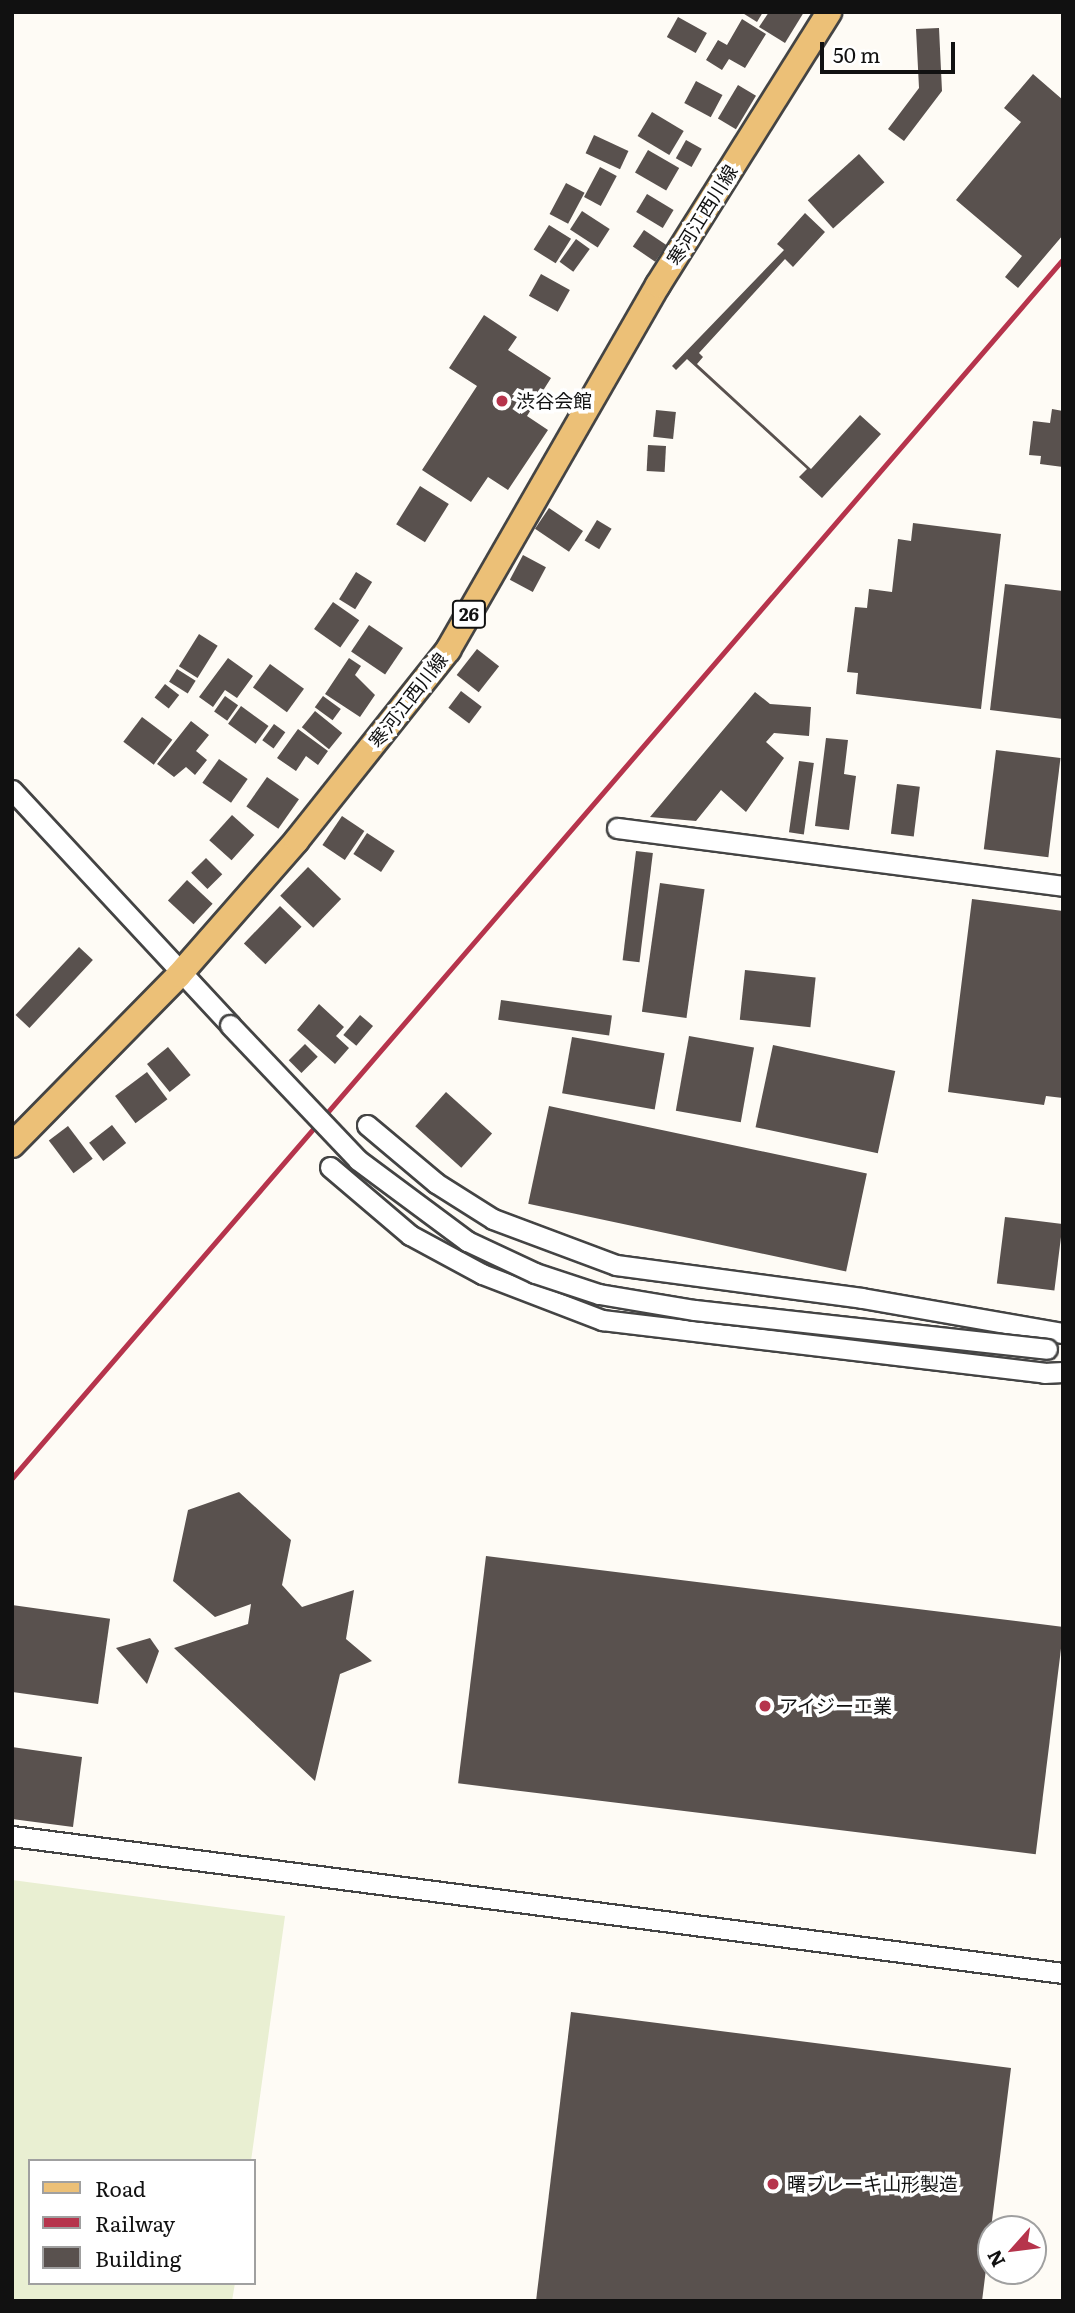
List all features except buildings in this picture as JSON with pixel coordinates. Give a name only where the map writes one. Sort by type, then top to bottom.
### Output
[{"type":"main road","name":"寒河江西川線","points":[[12,1145],[179,975],[297,840],[448,650],[658,285],[829,12]]},
{"type":"street","points":[[12,790],[179,975],[367,1167],[467,1241],[535,1273],[599,1294],[695,1310],[1055,1350]]},
{"type":"street","points":[[617,828],[1063,886]]},
{"type":"street","points":[[367,1125],[436,1183],[493,1219],[606,1262],[900,1304],[1063,1333]]},
{"type":"street","points":[[330,1167],[410,1235],[482,1273],[602,1320],[1017,1370],[1063,1372]]},
{"type":"street","points":[[12,1836],[1063,1973]]},
{"type":"green space","points":[[12,1880],[285,1916],[251,2159],[28,2159],[28,2285],[235,2285],[232,2301],[12,2301]]},
{"type":"railway","points":[[12,1478],[1063,259]]},
{"type":"place","name":"渋谷会館","points":[[502,401]]},
{"type":"place","name":"アイジー工業","points":[[765,1706]]},
{"type":"place","name":"曙ブレーキ山形製造","points":[[773,2184]]}]
